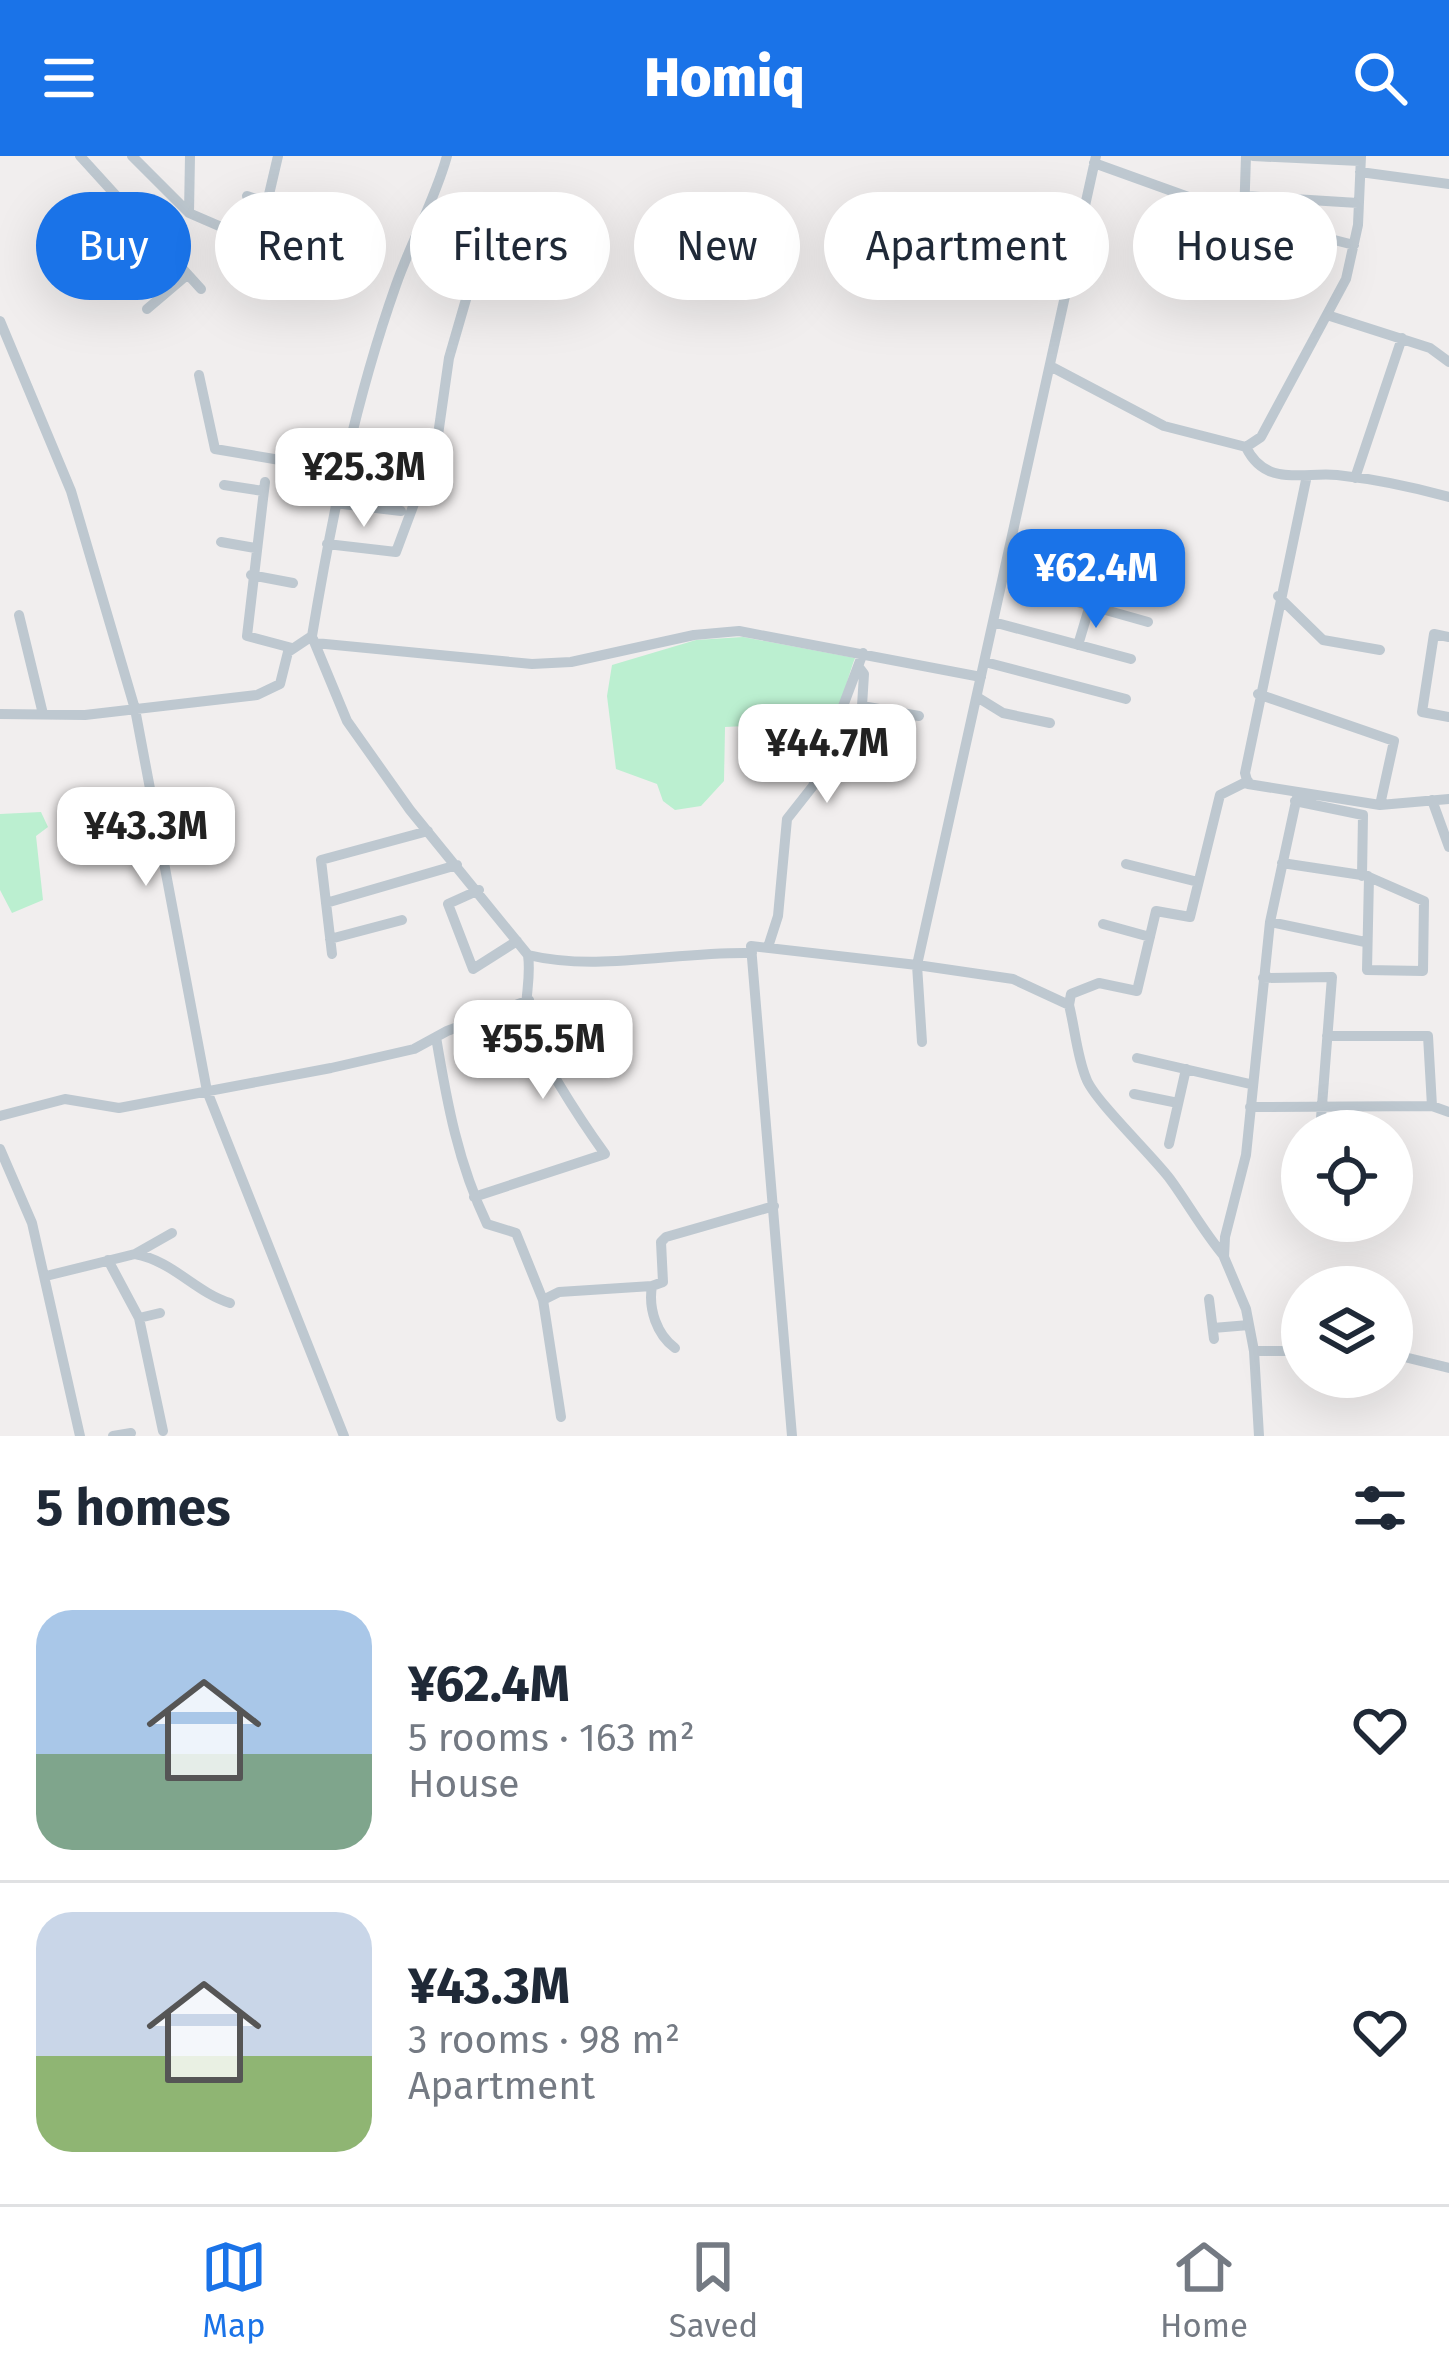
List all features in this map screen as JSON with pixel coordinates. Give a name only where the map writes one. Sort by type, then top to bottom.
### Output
[{"type":"street","points":[[80,156],[113,192]]},
{"type":"street","points":[[131,156],[168,192]]},
{"type":"street","points":[[189,192],[190,156]]},
{"type":"street","points":[[270,192],[278,156]]},
{"type":"street","points":[[447,156],[395,286],[344,450],[313,640],[347,721],[528,955],[525,1014],[568,1100],[605,1154],[474,1198]]},
{"type":"street","points":[[1246,192],[1250,156],[1360,163],[1449,184]]},
{"type":"street","points":[[922,1042],[917,965],[1095,159],[1180,192]]},
{"type":"street","points":[[1052,368],[1164,426],[1246,447],[1261,437],[1346,279],[1354,245],[1360,163]]},
{"type":"street","points":[[1337,202],[1358,203]]},
{"type":"street","points":[[1337,241],[1354,245]]},
{"type":"street","points":[[191,279],[201,290]]},
{"type":"street","points":[[147,309],[158,300]]},
{"type":"street","points":[[327,544],[396,552],[437,442],[449,358],[466,300]]},
{"type":"street","points":[[1327,315],[1402,338],[1449,362]]},
{"type":"street","points":[[0,321],[63,469],[135,709],[207,1091],[344,1436]]},
{"type":"street","points":[[1355,478],[1402,338]]},
{"type":"street","points":[[199,375],[215,449],[339,470]]},
{"type":"street","points":[[1246,447],[1253,462],[1267,470],[1306,480],[1331,475],[1448,492]]},
{"type":"street","points":[[344,450],[407,460]]},
{"type":"street","points":[[1248,781],[1258,694],[1306,480]]},
{"type":"street","points":[[224,485],[264,487],[247,637],[292,647],[313,640],[532,664],[571,662],[694,635],[739,632],[981,677]]},
{"type":"street","points":[[334,502],[401,511]]},
{"type":"street","points":[[221,542],[255,548]]},
{"type":"street","points":[[251,575],[293,584]]},
{"type":"street","points":[[1056,596],[1148,622]]},
{"type":"street","points":[[1278,596],[1323,640],[1380,650]]},
{"type":"street","points":[[1078,645],[1090,605]]},
{"type":"street","points":[[19,615],[43,714]]},
{"type":"street","points":[[993,622],[1132,659]]},
{"type":"street","points":[[1449,637],[1434,634],[1422,712],[1449,717]]},
{"type":"street","points":[[0,714],[135,709],[256,695],[280,684],[292,647]]},
{"type":"street","points":[[768,947],[778,916],[787,819],[813,786],[862,652]]},
{"type":"street","points":[[985,662],[1126,699]]},
{"type":"street","points":[[858,666],[864,674],[862,706],[919,716]]},
{"type":"street","points":[[1258,694],[1394,741],[1380,805]]},
{"type":"street","points":[[977,698],[1003,713],[1050,723]]},
{"type":"street","points":[[1259,1436],[1249,1325],[1224,1256],[1195,1222],[1171,1180],[1086,1080],[1069,1005],[1071,994],[1099,983],[1137,991],[1156,911],[1190,917],[1220,795],[1248,781],[1363,815],[1365,876],[1364,942],[1367,970],[1423,971],[1424,901],[1365,876],[1282,862]]},
{"type":"street","points":[[1296,797],[1380,805],[1449,800]]},
{"type":"street","points":[[1224,1256],[1250,1107],[1270,922],[1296,797]]},
{"type":"street","points":[[1432,800],[1449,848]]},
{"type":"street","points":[[332,954],[321,860],[428,831]]},
{"type":"street","points":[[1126,864],[1198,882]]},
{"type":"street","points":[[326,903],[457,865]]},
{"type":"street","points":[[479,890],[448,904],[473,969],[517,941]]},
{"type":"street","points":[[330,940],[402,920]]},
{"type":"street","points":[[1270,922],[1364,942]]},
{"type":"street","points":[[1103,924],[1150,938]]},
{"type":"street","points":[[792,1436],[751,946],[1013,980],[1069,1005]]},
{"type":"street","points":[[528,955],[588,963],[663,953],[752,952]]},
{"type":"street","points":[[1263,978],[1332,977],[1322,1110]]},
{"type":"street","points":[[0,1116],[65,1100],[119,1108],[414,1049],[529,1000]]},
{"type":"street","points":[[1327,1036],[1428,1036],[1432,1106]]},
{"type":"street","points":[[436,1037],[456,1148],[474,1198],[487,1224],[516,1233],[543,1300],[561,1417]]},
{"type":"street","points":[[1137,1058],[1250,1084]]},
{"type":"street","points":[[1169,1144],[1186,1069]]},
{"type":"street","points":[[1134,1094],[1178,1102]]},
{"type":"street","points":[[1250,1107],[1432,1106],[1449,1112]]},
{"type":"street","points":[[0,1149],[32,1223],[80,1436]]},
{"type":"street","points":[[543,1300],[559,1292],[663,1282],[661,1242],[667,1237],[774,1206]]},
{"type":"street","points":[[46,1276],[135,1254],[172,1233]]},
{"type":"street","points":[[135,1254],[157,1258],[207,1296],[230,1304]]},
{"type":"street","points":[[108,1260],[139,1318],[164,1431]]},
{"type":"street","points":[[652,1286],[650,1300],[663,1339],[675,1348]]},
{"type":"street","points":[[1210,1298],[1214,1333],[1249,1325]]},
{"type":"street","points":[[139,1318],[160,1312]]},
{"type":"street","points":[[1254,1351],[1281,1351]]},
{"type":"street","points":[[1413,1359],[1449,1368]]},
{"type":"street","points":[[113,1436],[131,1433]]},
{"type":"green space","points":[[743,637],[855,658],[836,717],[816,758],[804,773],[788,780],[770,779],[745,726],[725,727],[724,781],[701,806],[675,810],[663,801],[657,784],[616,769],[607,696],[612,665],[696,640]]},
{"type":"green space","points":[[41,812],[48,827],[36,836],[43,900],[12,913],[0,890],[0,814]]}]
